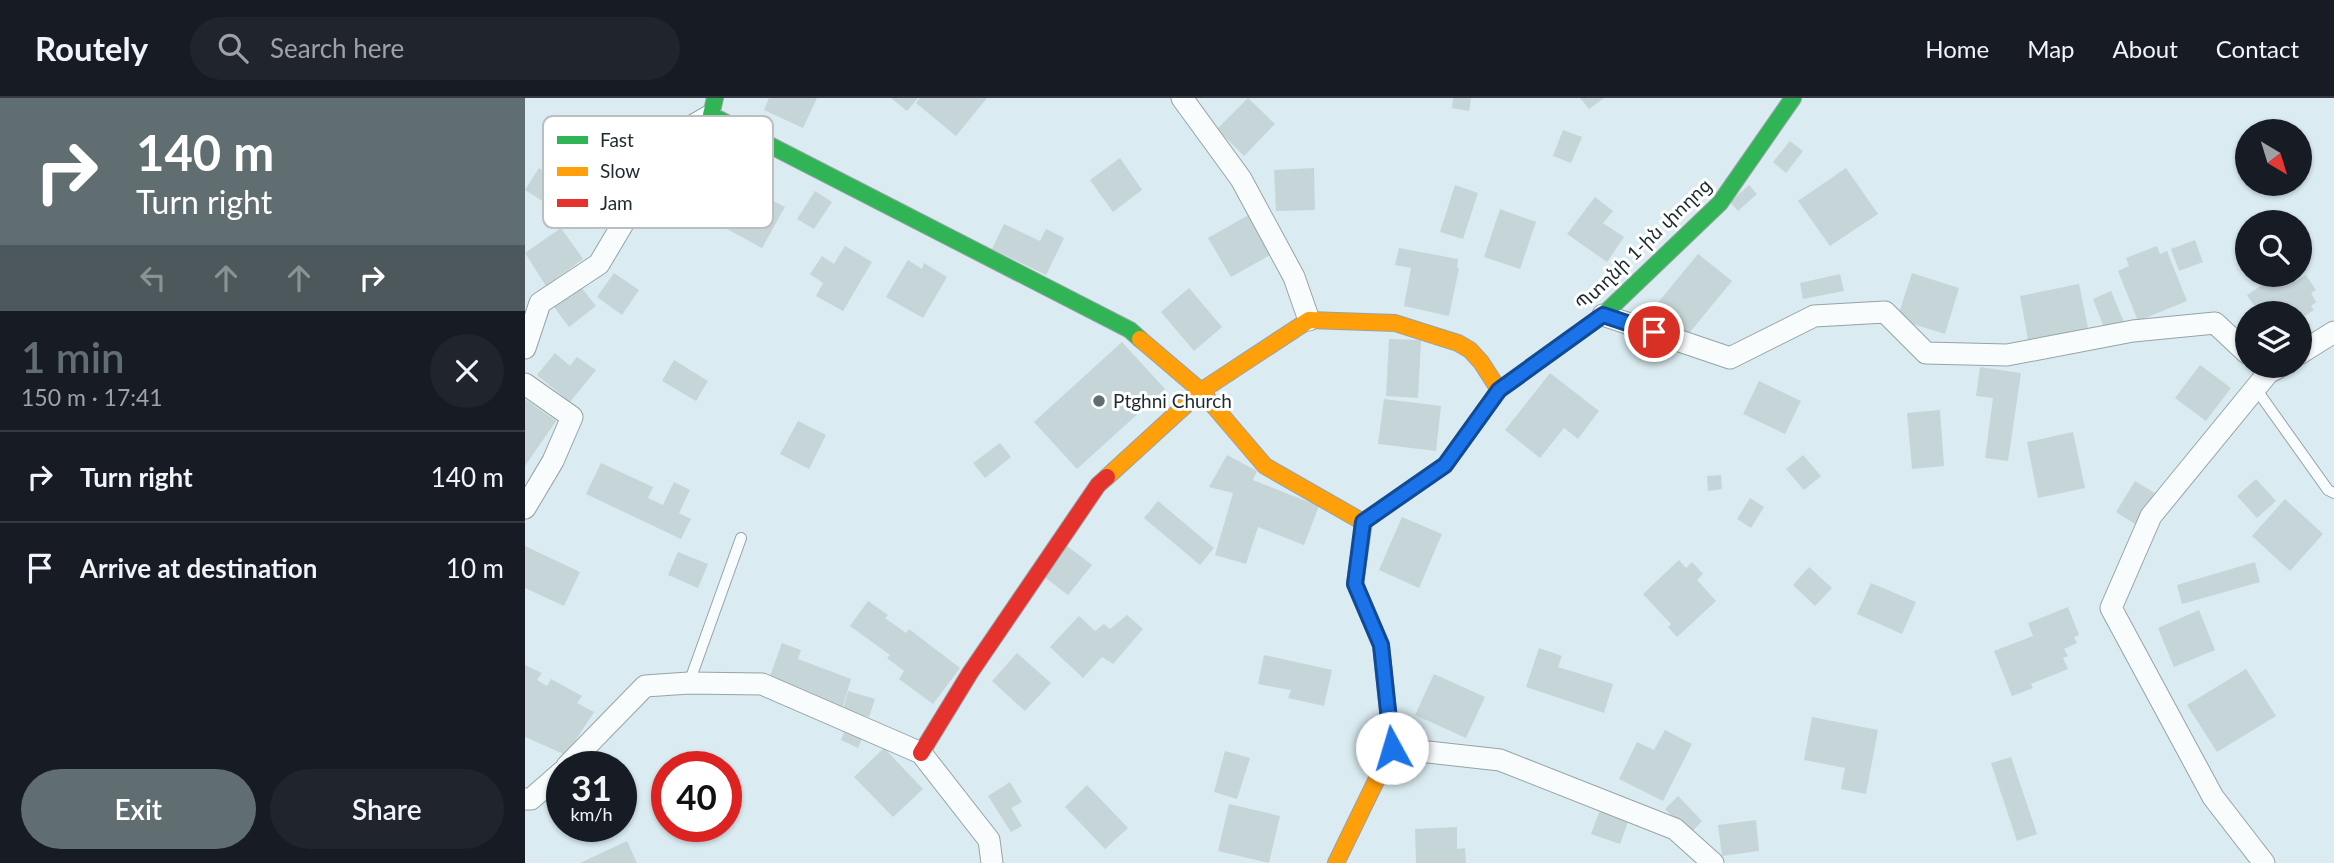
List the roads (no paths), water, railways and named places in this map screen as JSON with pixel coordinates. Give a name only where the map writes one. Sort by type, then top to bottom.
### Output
[{"type":"street","points":[[1182,98],[1241,179],[1294,277],[1309,320]]},
{"type":"street","name":"Պտղնի 1-ին փողոց","points":[[1363,522],[1445,465],[1499,390],[1603,315],[1720,203],[1793,98]]},
{"type":"street","points":[[713,107],[730,116]]},
{"type":"street","points":[[773,139],[1131,330],[1201,391],[1265,466],[1363,522],[1355,584],[1381,645],[1392,748],[1336,863]]},
{"type":"street","points":[[525,348],[540,303],[599,264],[620,228]]},
{"type":"street","points":[[1603,315],[1730,358],[1814,316],[1885,312],[1926,353],[2007,355],[2133,331],[2215,323],[2235,342]]},
{"type":"street","points":[[921,754],[970,673],[1098,485],[1201,391],[1309,320],[1395,323],[1458,342],[1481,362],[1499,390]]},
{"type":"street","points":[[2312,346],[2334,332]]},
{"type":"street","points":[[2262,378],[2151,516],[2111,608],[2213,797],[2264,863]]},
{"type":"street","points":[[525,384],[572,417],[553,461],[525,508]]},
{"type":"street","points":[[582,751],[645,686],[689,683],[762,684],[921,754],[989,840],[992,863]]},
{"type":"street","points":[[1392,748],[1500,760],[1675,829],[1713,863]]},
{"type":"street","points":[[527,802],[546,786]]},
{"type":"lane","points":[[2269,378],[2328,490],[2334,494]]},
{"type":"lane","points":[[689,683],[741,538]]},
{"type":"place","name":"Ptghni Church","points":[[1099,401]]}]
